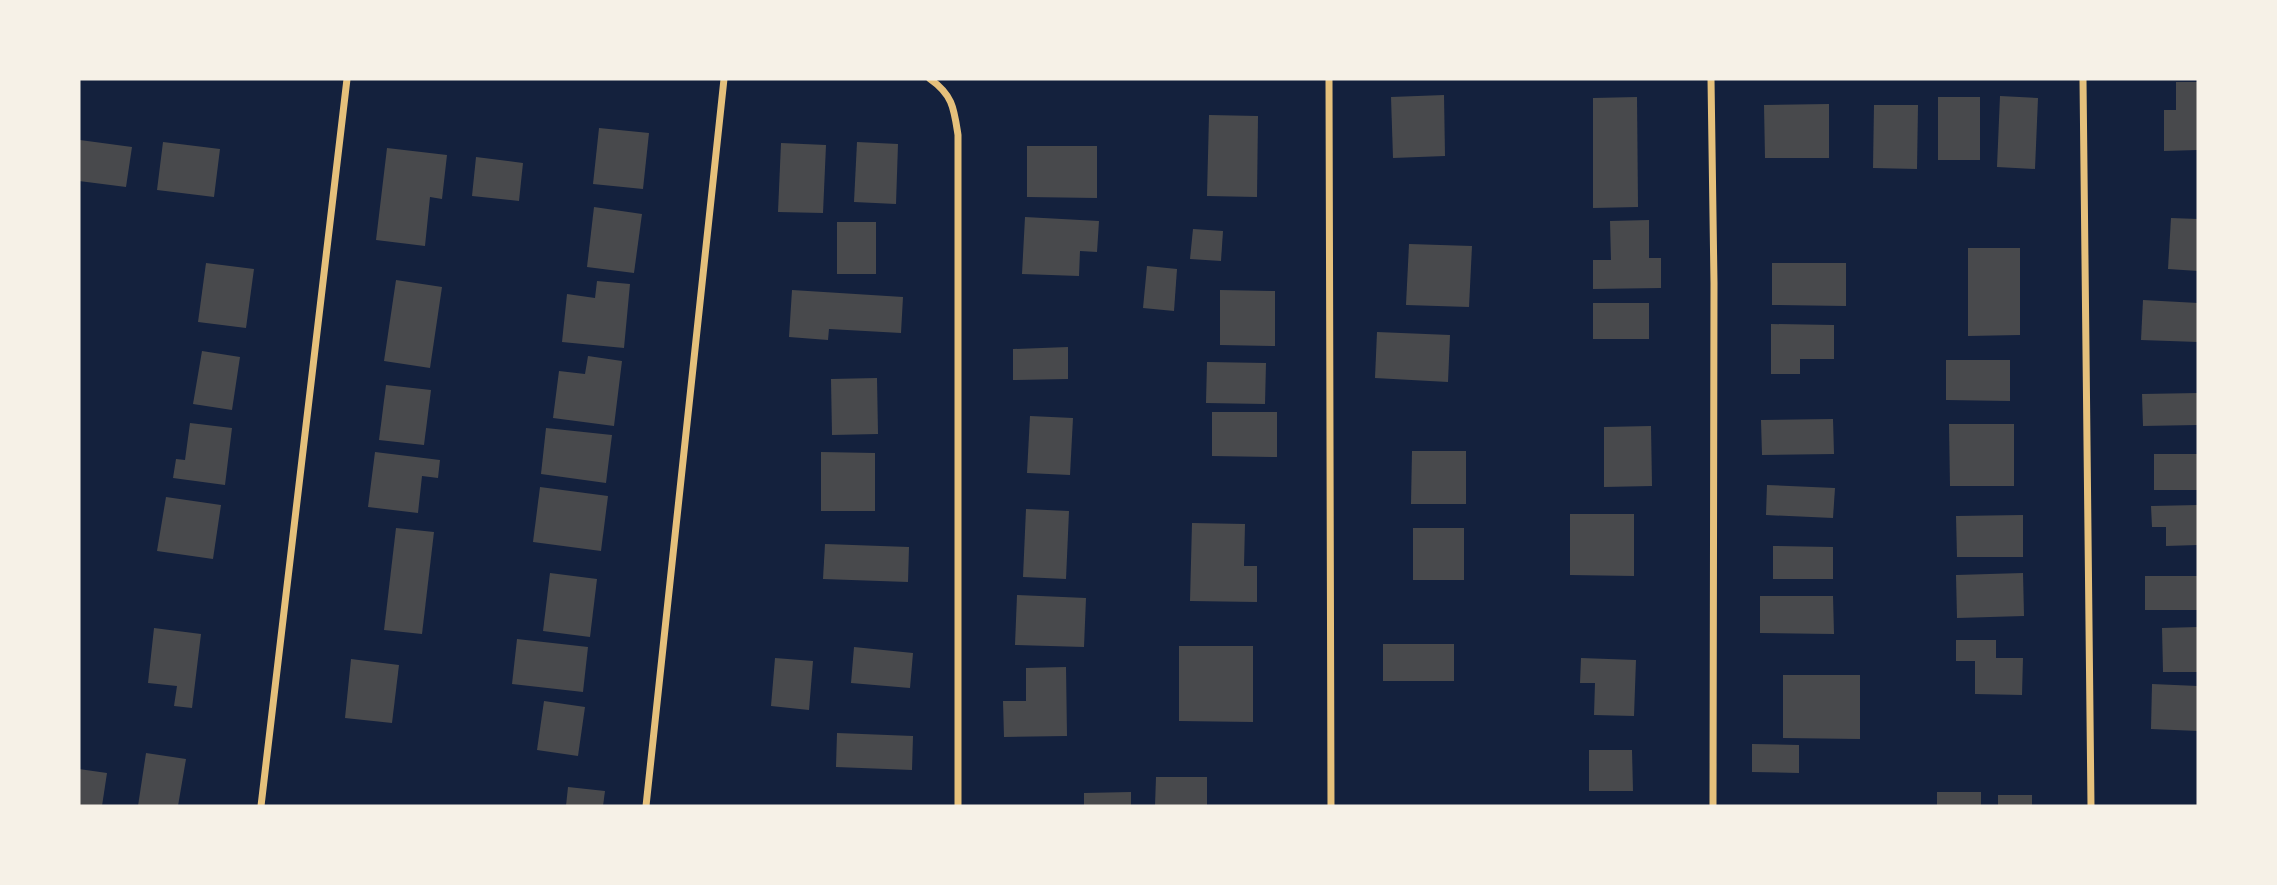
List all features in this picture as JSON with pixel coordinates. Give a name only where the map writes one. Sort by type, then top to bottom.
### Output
[{"type":"street","points":[[261,806],[347,79]]},
{"type":"street","points":[[646,806],[724,79]]},
{"type":"street","points":[[930,79],[947,92],[958,135],[958,806]]},
{"type":"street","points":[[1329,79],[1331,806]]},
{"type":"street","points":[[1711,79],[1714,283],[1713,806]]},
{"type":"street","points":[[2083,79],[2091,806]]},
{"type":"building","points":[[2176,82],[2198,82],[2198,150],[2164,151],[2164,110],[2176,110]]},
{"type":"building","points":[[1444,95],[1445,156],[1393,158],[1391,97]]},
{"type":"building","points":[[2000,96],[2038,98],[2035,169],[1997,167]]},
{"type":"building","points":[[1637,97],[1638,207],[1593,208],[1593,98]]},
{"type":"building","points":[[1938,97],[1980,97],[1980,160],[1938,160]]},
{"type":"building","points":[[1829,104],[1829,158],[1765,158],[1764,105]]},
{"type":"building","points":[[1874,105],[1918,105],[1917,169],[1873,168]]},
{"type":"building","points":[[1209,115],[1258,116],[1257,197],[1207,196]]},
{"type":"building","points":[[599,128],[649,133],[643,189],[593,184]]},
{"type":"building","points":[[80,140],[132,147],[126,187],[79,181]]},
{"type":"building","points":[[163,142],[220,149],[214,197],[157,190]]},
{"type":"building","points":[[857,142],[898,144],[896,204],[854,202]]},
{"type":"building","points":[[781,143],[826,145],[823,213],[778,212]]},
{"type":"building","points":[[1027,146],[1097,146],[1097,198],[1027,197]]},
{"type":"building","points":[[387,148],[447,155],[442,199],[430,197],[425,246],[376,240]]},
{"type":"building","points":[[476,157],[523,163],[519,201],[472,196]]},
{"type":"building","points":[[594,207],[642,214],[634,273],[587,267]]},
{"type":"building","points":[[1025,217],[1099,221],[1097,252],[1080,251],[1079,276],[1022,274]]},
{"type":"building","points":[[2171,218],[2198,219],[2198,271],[2168,269]]},
{"type":"building","points":[[1649,220],[1649,258],[1661,258],[1661,288],[1593,289],[1593,260],[1611,260],[1610,221]]},
{"type":"building","points":[[837,222],[876,222],[876,274],[837,274]]},
{"type":"building","points":[[1193,229],[1223,231],[1221,261],[1190,259]]},
{"type":"building","points":[[1409,244],[1472,246],[1469,307],[1406,305]]},
{"type":"building","points":[[1968,248],[2020,248],[2020,335],[1968,336]]},
{"type":"building","points":[[206,263],[254,269],[246,328],[198,322]]},
{"type":"building","points":[[1772,263],[1846,263],[1846,306],[1772,305]]},
{"type":"building","points":[[1147,266],[1177,269],[1174,311],[1143,308]]},
{"type":"building","points":[[396,280],[442,287],[430,368],[384,361]]},
{"type":"building","points":[[597,281],[630,284],[624,348],[562,342],[567,294],[595,298]]},
{"type":"building","points":[[792,290],[903,297],[901,333],[829,329],[828,340],[789,337]]},
{"type":"building","points":[[1220,290],[1275,291],[1275,346],[1220,345]]},
{"type":"building","points":[[2143,300],[2198,303],[2198,342],[2141,340]]},
{"type":"building","points":[[1593,303],[1649,303],[1649,339],[1593,339]]},
{"type":"building","points":[[1771,324],[1834,325],[1834,359],[1800,359],[1800,374],[1771,374]]},
{"type":"building","points":[[1377,332],[1450,335],[1448,382],[1375,378]]},
{"type":"building","points":[[1068,347],[1068,379],[1013,380],[1013,349]]},
{"type":"building","points":[[202,351],[240,357],[232,410],[193,404]]},
{"type":"building","points":[[588,356],[622,361],[614,426],[553,418],[559,371],[585,374]]},
{"type":"building","points":[[1946,360],[2010,360],[2010,401],[1946,400]]},
{"type":"building","points":[[1207,362],[1266,363],[1265,404],[1206,403]]},
{"type":"building","points":[[877,378],[878,434],[832,435],[831,379]]},
{"type":"building","points":[[386,385],[431,390],[424,445],[379,440]]},
{"type":"building","points":[[2198,393],[2198,425],[2143,426],[2142,394]]},
{"type":"building","points":[[1212,412],[1277,412],[1277,457],[1212,456]]},
{"type":"building","points":[[1030,416],[1073,418],[1070,475],[1027,473]]},
{"type":"building","points":[[1833,419],[1834,454],[1762,455],[1761,420]]},
{"type":"building","points":[[190,423],[232,428],[225,485],[173,478],[176,459],[185,460]]},
{"type":"building","points":[[1949,424],[2014,424],[2014,486],[1950,486]]},
{"type":"building","points":[[1651,426],[1652,486],[1604,487],[1604,427]]},
{"type":"building","points":[[546,428],[612,435],[606,483],[541,474]]},
{"type":"building","points":[[1412,451],[1466,451],[1466,504],[1411,504]]},
{"type":"building","points":[[375,452],[440,460],[438,478],[422,476],[418,513],[368,507]]},
{"type":"building","points":[[821,452],[875,453],[875,511],[821,511]]},
{"type":"building","points":[[2154,454],[2198,454],[2198,490],[2154,490]]},
{"type":"building","points":[[1767,485],[1835,488],[1833,518],[1766,515]]},
{"type":"building","points":[[540,487],[608,496],[601,551],[533,542]]},
{"type":"building","points":[[166,497],[221,505],[213,559],[157,551]]},
{"type":"building","points":[[2198,505],[2198,545],[2166,546],[2166,527],[2152,527],[2151,506]]},
{"type":"building","points":[[1026,509],[1069,511],[1066,579],[1023,577]]},
{"type":"building","points":[[1570,514],[1634,514],[1634,576],[1570,575]]},
{"type":"building","points":[[2023,515],[2023,557],[1957,557],[1956,516]]},
{"type":"building","points":[[1192,523],[1245,524],[1244,566],[1257,566],[1257,602],[1190,601]]},
{"type":"building","points":[[396,528],[434,532],[422,634],[384,630]]},
{"type":"building","points":[[1413,528],[1464,528],[1464,580],[1413,580]]},
{"type":"building","points":[[825,544],[909,547],[908,582],[823,579]]},
{"type":"building","points":[[1773,546],[1833,547],[1833,579],[1773,579]]},
{"type":"building","points":[[550,573],[597,579],[590,637],[543,631]]},
{"type":"building","points":[[2023,573],[2024,616],[1957,618],[1956,575]]},
{"type":"building","points":[[2145,576],[2198,576],[2198,610],[2145,610]]},
{"type":"building","points":[[1017,595],[1086,598],[1084,647],[1015,645]]},
{"type":"building","points":[[1760,596],[1833,596],[1834,634],[1760,633]]},
{"type":"building","points":[[2198,627],[2198,672],[2163,672],[2162,628]]},
{"type":"building","points":[[154,628],[201,634],[192,708],[174,706],[177,686],[148,683]]},
{"type":"building","points":[[517,639],[588,647],[583,692],[512,684]]},
{"type":"building","points":[[1956,640],[1996,640],[1996,658],[2023,658],[2022,695],[1975,694],[1975,661],[1956,661]]},
{"type":"building","points":[[1383,644],[1454,644],[1454,681],[1383,681]]},
{"type":"building","points":[[1179,646],[1253,646],[1253,722],[1179,721]]},
{"type":"building","points":[[854,647],[913,653],[910,688],[851,683]]},
{"type":"building","points":[[775,658],[813,661],[809,710],[771,706]]},
{"type":"building","points":[[1581,658],[1636,660],[1634,716],[1594,715],[1595,683],[1580,683]]},
{"type":"building","points":[[351,659],[399,665],[392,723],[345,718]]},
{"type":"building","points":[[1066,667],[1067,736],[1004,737],[1003,701],[1026,701],[1026,668]]},
{"type":"building","points":[[1783,675],[1860,675],[1860,739],[1783,738]]},
{"type":"building","points":[[2152,684],[2198,686],[2198,731],[2151,729]]},
{"type":"building","points":[[544,701],[585,707],[578,756],[537,750]]},
{"type":"building","points":[[837,733],[913,736],[912,770],[836,767]]},
{"type":"building","points":[[1752,744],[1799,745],[1799,773],[1752,772]]},
{"type":"building","points":[[1589,750],[1632,750],[1633,791],[1589,791]]},
{"type":"building","points":[[146,753],[186,759],[178,806],[138,806]]},
{"type":"building","points":[[79,769],[107,773],[102,806],[79,806]]},
{"type":"building","points":[[1156,777],[1207,777],[1207,806],[1155,806]]},
{"type":"building","points":[[568,787],[605,791],[603,806],[566,806]]},
{"type":"building","points":[[1131,792],[1131,806],[1084,806],[1084,793]]},
{"type":"building","points":[[1937,792],[1981,792],[1981,806],[1937,806]]},
{"type":"building","points":[[1998,795],[2032,795],[2032,806],[1998,806]]}]
